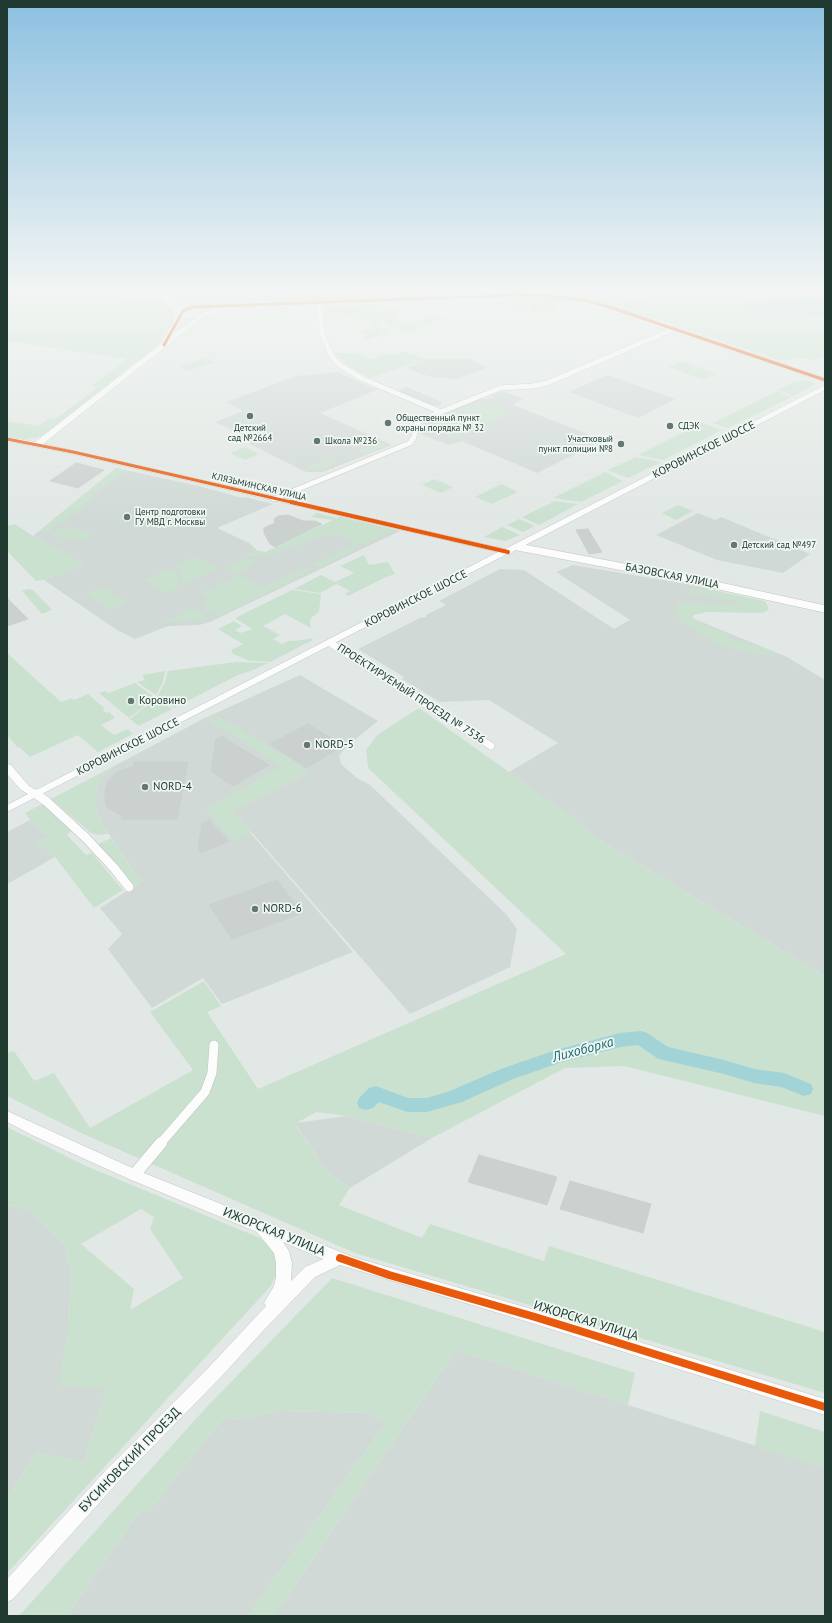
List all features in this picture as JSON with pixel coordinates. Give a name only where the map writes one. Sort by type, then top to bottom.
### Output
[{"type":"street","points":[[38,444],[135,368]]},
{"type":"street","points":[[345,368],[363,379],[441,412]]},
{"type":"street","points":[[274,499],[406,445],[413,439],[419,422],[441,412],[500,388],[533,386],[547,383],[583,368]]},
{"type":"street","points":[[789,368],[825,380]]},
{"type":"street","name":"КОРОВИНСКОЕ ШОССЕ","points":[[7,809],[518,547],[825,387]]},
{"type":"street","name":"КЛЯЗЬМИНСКАЯ УЛИЦА","points":[[7,439],[38,444],[508,552]]},
{"type":"street","name":"БАЗОВСКАЯ УЛИЦА","points":[[518,547],[697,581],[825,609]]},
{"type":"street","name":"ПРОЕКТИРУЕМЫЙ ПРОЕЗД № 7536","points":[[330,643],[491,746]]},
{"type":"street","points":[[7,767],[25,788],[46,801],[86,838],[114,868],[129,888]]},
{"type":"street","points":[[134,1175],[205,1092],[212,1073],[214,1045]]},
{"type":"street","name":"ИЖОРСКАЯ УЛИЦА","points":[[7,1116],[134,1175],[340,1258],[389,1275],[535,1317],[825,1407]]},
{"type":"street","points":[[254,1328],[280,1293],[284,1277],[284,1263],[281,1251],[272,1238],[260,1226]]},
{"type":"street","points":[[254,1328],[310,1272],[340,1258]]},
{"type":"street","name":"БУСИНОВСКИЙ ПРОЕЗД","points":[[7,1593],[112,1476],[215,1372],[254,1328]]},
{"type":"shaded area","points":[[406,368],[486,368],[457,379],[430,377]]},
{"type":"shaded area","points":[[338,372],[377,390],[320,413],[392,445],[323,472],[306,472],[250,444],[251,439],[215,422],[243,411],[226,402],[296,376]]},
{"type":"shaded area","points":[[608,375],[675,399],[638,418],[569,392]]},
{"type":"shaded area","points":[[407,387],[441,402],[440,406],[429,405],[396,392]]},
{"type":"shaded area","points":[[503,391],[523,399],[513,405],[603,440],[537,473],[462,441],[448,445],[419,433],[422,424],[425,421],[479,399],[495,398],[490,396]]},
{"type":"shaded area","points":[[116,468],[273,504],[217,528],[249,543],[259,552],[266,552],[340,517],[400,531],[210,622],[199,625],[168,626],[135,639],[117,630],[44,580],[84,565],[33,536]]},
{"type":"shaded area","name":"Детский сад №497","points":[[698,513],[715,520],[721,517],[810,554],[783,573],[717,560],[656,535]]},
{"type":"shaded area","points":[[573,565],[686,584],[763,601],[761,606],[692,605],[687,616],[787,657],[825,680],[825,976],[593,836],[570,816],[509,772],[558,743],[489,700],[440,702],[402,679],[404,677],[358,649],[422,617],[427,616],[426,615],[446,605],[439,601],[500,569],[524,570],[614,629],[630,620],[556,572]]},
{"type":"shaded area","points":[[300,675],[378,721],[347,746],[339,756],[341,764],[357,778],[370,785],[506,914],[517,929],[510,967],[410,1014],[233,811],[309,772],[223,801],[353,952],[222,1004],[203,978],[152,1008],[108,949],[122,934],[100,908],[141,882],[102,824],[96,808],[96,793],[99,782],[101,778],[114,766],[205,718]]},
{"type":"shaded area","points":[[30,820],[49,836],[37,842],[55,857],[7,884],[7,832]]},
{"type":"shaded area","points":[[347,1116],[432,1138],[350,1188],[327,1172],[295,1123]]},
{"type":"shaded area","points":[[7,1205],[29,1210],[64,1244],[71,1272],[69,1322],[106,1389],[84,1462],[36,1453],[7,1498]]},
{"type":"shaded area","points":[[456,1350],[825,1468],[825,1616],[274,1616]]},
{"type":"shaded area","points":[[280,1411],[369,1413],[385,1424],[248,1616],[67,1616],[139,1512],[148,1512],[225,1416],[233,1420]]},
{"type":"green space","points":[[115,368],[129,368],[42,436],[23,439],[7,436],[7,421],[39,426],[50,418],[56,419],[96,388],[91,386]]},
{"type":"green space","points":[[181,368],[197,368],[188,371]]},
{"type":"green space","points":[[351,368],[401,368],[370,378]]},
{"type":"green space","points":[[670,368],[700,368],[717,374],[703,380]]},
{"type":"green space","points":[[796,381],[813,381],[815,384],[794,396],[777,390]]},
{"type":"green space","points":[[777,391],[792,397],[728,428],[713,423]]},
{"type":"green space","points":[[476,403],[498,405],[504,409],[506,413],[505,415],[451,439],[446,437],[454,433],[441,429],[435,424],[439,419]]},
{"type":"green space","points":[[702,423],[722,430],[663,460],[638,455]]},
{"type":"green space","points":[[379,442],[387,445],[366,454],[358,451]]},
{"type":"green space","points":[[245,447],[259,454],[245,460],[230,453]]},
{"type":"green space","points":[[636,457],[661,462],[628,478],[608,470]]},
{"type":"green space","points":[[331,458],[339,462],[315,472],[306,467]]},
{"type":"green space","points":[[116,468],[126,470],[89,498],[91,500],[63,523],[61,522],[46,533],[40,531]]},
{"type":"green space","points":[[605,472],[623,481],[581,502],[553,498]]},
{"type":"green space","points":[[434,479],[453,487],[441,493],[422,485]]},
{"type":"green space","points":[[501,484],[518,492],[492,504],[475,497]]},
{"type":"green space","points":[[555,501],[578,504],[539,525],[522,517]]},
{"type":"green space","points":[[678,505],[693,511],[676,520],[662,513]]},
{"type":"green space","points":[[317,513],[396,530],[364,544],[355,543],[338,534],[333,537],[327,534],[265,557],[245,555],[255,550],[266,552],[333,520],[311,517]]},
{"type":"green space","points":[[519,519],[535,526],[523,532],[507,525]]},
{"type":"green space","points":[[15,524],[33,536],[85,565],[44,580],[36,581],[7,551],[7,526]]},
{"type":"green space","points":[[66,527],[88,532],[90,536],[83,540],[77,541],[55,535],[53,533],[57,529]]},
{"type":"green space","points":[[502,527],[520,535],[505,541],[484,537]]},
{"type":"green space","points":[[354,545],[357,549],[319,567],[311,565]]},
{"type":"green space","points":[[364,555],[369,565],[388,562],[395,574],[348,596],[345,594],[350,591],[337,584],[320,593],[294,589],[321,575],[335,582],[354,573],[340,566]]},
{"type":"green space","points":[[197,558],[218,568],[182,585],[180,572],[182,570],[175,566]]},
{"type":"green space","points":[[244,559],[253,559],[256,563],[237,574],[226,568]]},
{"type":"green space","points":[[308,567],[311,569],[309,572],[220,615],[217,615],[200,605],[211,599],[202,593],[239,575],[263,588]]},
{"type":"green space","points":[[171,568],[177,572],[179,587],[166,593],[144,580]]},
{"type":"green space","points":[[103,587],[127,602],[109,610],[85,594]]},
{"type":"green space","points":[[29,589],[33,590],[52,610],[42,614],[22,591]]},
{"type":"green space","points":[[292,590],[321,594],[319,612],[312,617],[310,621],[311,628],[285,614],[263,626],[280,635],[273,639],[282,644],[288,641],[312,638],[313,640],[270,662],[250,661],[233,654],[231,650],[243,644],[218,629],[234,621],[242,626],[235,630],[240,633],[252,629],[235,618]]},
{"type":"green space","points":[[690,590],[711,590],[765,601],[769,609],[765,612],[707,612],[694,615],[693,618],[735,640],[767,649],[777,656],[745,652],[716,644],[681,621],[675,614],[676,606],[679,603],[744,604],[739,601],[688,594]]},
{"type":"green space","points":[[193,608],[207,616],[208,619],[164,623]]},
{"type":"green space","points":[[7,653],[61,702],[72,698],[74,700],[88,694],[104,708],[103,710],[107,713],[109,712],[115,718],[101,725],[114,735],[128,729],[133,734],[98,752],[78,735],[30,757],[19,747],[18,748],[7,735]]},
{"type":"green space","points":[[236,662],[268,663],[238,675],[174,708],[157,697],[165,682],[168,671]]},
{"type":"green space","points":[[165,671],[163,682],[156,695],[137,682],[145,680],[142,675]]},
{"type":"green space","points":[[135,683],[154,697],[129,718],[99,693],[105,691],[109,693]]},
{"type":"green space","points":[[156,698],[172,709],[139,726],[130,719]]},
{"type":"green space","points":[[419,708],[571,816],[593,836],[825,976],[825,1116],[624,1066],[565,1068],[432,1138],[347,1116],[316,1112],[295,1124],[327,1172],[350,1188],[339,1205],[422,1238],[430,1224],[544,1261],[549,1246],[825,1332],[825,1393],[355,1253],[81,1133],[7,1096],[7,1053],[14,1051],[34,1081],[54,1073],[90,1128],[193,1070],[150,1012],[204,981],[221,1006],[207,1012],[258,1089],[566,954],[368,768],[366,750],[377,735]]},
{"type":"green space","points":[[220,717],[306,768],[309,772],[234,811],[252,833],[233,841],[205,809],[282,766],[205,718]]},
{"type":"green space","points":[[114,766],[101,778],[97,788],[96,808],[102,824],[108,834],[98,835],[91,833],[51,799]]},
{"type":"green space","points":[[44,803],[72,830],[67,835],[86,855],[92,853],[123,890],[94,908],[55,857],[36,842],[49,836],[30,820],[25,813]]},
{"type":"green space","points":[[111,838],[141,882],[131,887],[98,844]]},
{"type":"green space","points":[[7,1127],[86,1166],[260,1238],[275,1250],[278,1272],[270,1287],[7,1573],[7,1498],[36,1453],[84,1462],[106,1389],[59,1385],[69,1322],[71,1272],[64,1244],[29,1210],[7,1205]],"holes":[[[141,1209],[154,1217],[150,1229],[183,1278],[130,1310],[134,1289],[81,1244]]]},
{"type":"green space","points":[[332,1278],[635,1373],[628,1405],[456,1350],[274,1616],[248,1616],[385,1424],[369,1413],[280,1411],[233,1420],[225,1416],[148,1512],[139,1512],[67,1616],[19,1616],[202,1412]]},
{"type":"green space","points":[[760,1411],[825,1432],[825,1468],[755,1446]]},
{"type":"building","points":[[76,463],[104,470],[78,488],[50,481]]},
{"type":"building","points":[[288,515],[303,521],[315,521],[322,524],[275,547],[270,544],[264,533],[264,528],[275,523],[274,519],[278,516]]},
{"type":"building","points":[[588,529],[602,552],[589,554],[576,530]]},
{"type":"building","points":[[7,598],[28,619],[7,626]]},
{"type":"building","name":"NORD-5","points":[[308,724],[343,746],[306,768],[270,744]]},
{"type":"building","points":[[222,736],[269,765],[233,786],[211,771],[216,739]]},
{"type":"building","name":"NORD-4","points":[[134,762],[188,762],[177,819],[121,819],[122,816],[107,807],[105,792],[108,782],[115,773],[134,766]]},
{"type":"building","points":[[209,820],[229,841],[201,853],[198,849],[202,823]]},
{"type":"building","name":"NORD-6","points":[[277,880],[302,913],[232,939],[209,905]]},
{"type":"building","points":[[479,1155],[557,1177],[547,1205],[468,1182]]},
{"type":"building","points":[[570,1181],[651,1204],[643,1233],[560,1209]]},
{"type":"waterway","name":"Лихоборка","points":[[366,1103],[376,1093],[407,1105],[427,1105],[455,1097],[507,1074],[556,1057],[620,1040],[641,1038],[663,1053],[724,1067],[754,1076],[784,1080],[804,1089]]},
{"type":"cycle path","points":[[789,368],[825,380]]},
{"type":"cycle path","points":[[7,439],[73,452],[508,552]]},
{"type":"cycle path","points":[[340,1258],[389,1275],[535,1317],[825,1407]]},
{"type":"place","name":"Детский сад №2664","points":[[250,416]]},
{"type":"place","name":"Общественный пункт охраны порядка № 32","points":[[388,423]]},
{"type":"place","name":"СДЭК","points":[[670,426]]},
{"type":"place","name":"Школа №236","points":[[317,441]]},
{"type":"place","name":"Участковый пункт полиции №8","points":[[621,444]]},
{"type":"place","name":"Центр подготовки ГУ МВД г. Москвы","points":[[127,517]]},
{"type":"place","name":"Детский сад №497","points":[[734,545]]},
{"type":"place","name":"Коровино","points":[[131,701]]},
{"type":"place","name":"NORD-5","points":[[307,745]]},
{"type":"place","name":"NORD-4","points":[[145,787]]},
{"type":"place","name":"NORD-6","points":[[255,909]]}]
